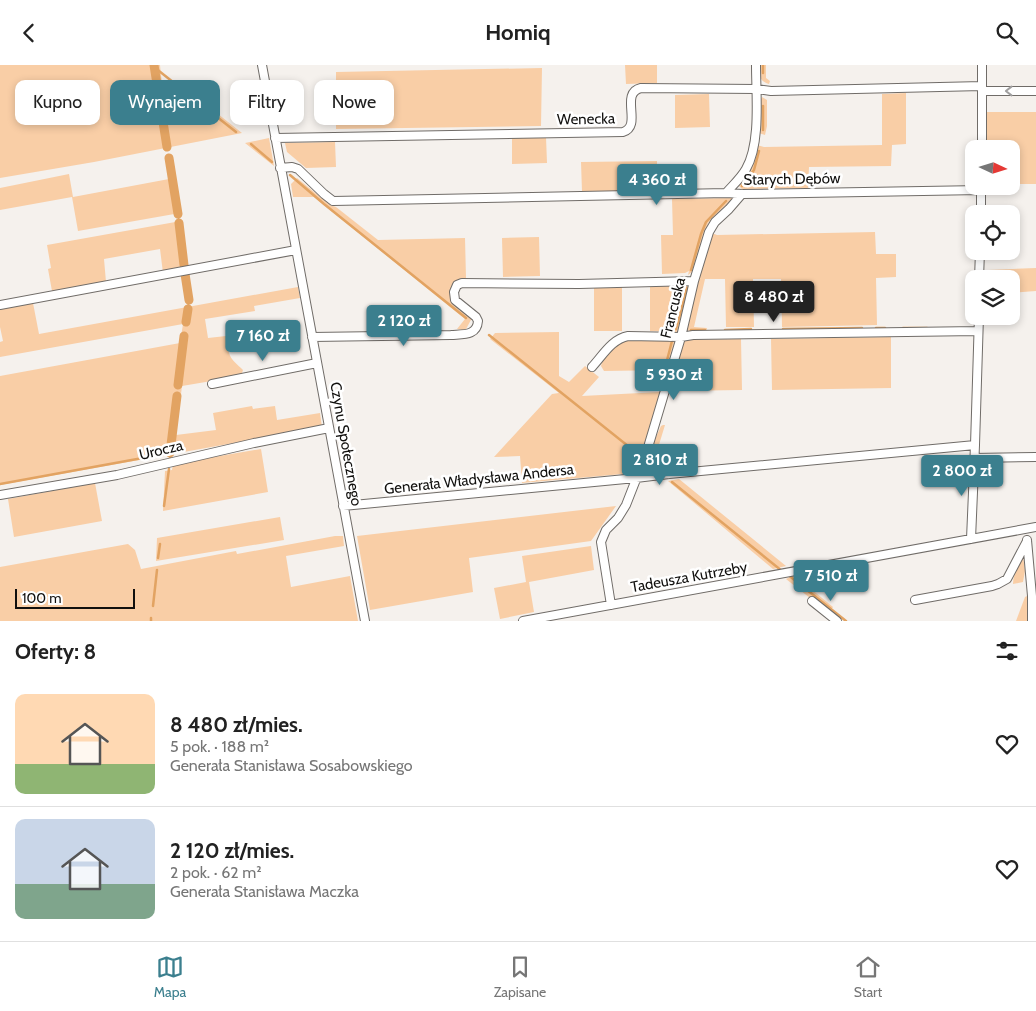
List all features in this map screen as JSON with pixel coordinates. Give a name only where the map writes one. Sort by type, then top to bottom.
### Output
[{"type":"street","name":"Czynu Społecznego","points":[[262,65],[365,621]]},
{"type":"street","points":[[726,193],[747,168],[753,150],[757,124],[756,65]]},
{"type":"street","points":[[982,65],[982,140]]},
{"type":"street","name":"Wenecka","points":[[275,138],[623,132],[627,131],[631,125],[632,96],[633,92],[638,89],[756,89],[771,91],[982,88],[1036,91]]},
{"type":"street","name":"Starych Dębów","points":[[280,167],[298,169],[333,201],[965,188]]},
{"type":"street","name":"Francuska","points":[[611,605],[601,542],[606,530],[618,518],[626,505],[646,454],[681,337],[694,281],[709,232],[715,222],[742,194]]},
{"type":"street","points":[[0,305],[296,250]]},
{"type":"street","points":[[312,337],[472,333],[478,325],[478,321],[476,317],[456,300],[454,292],[457,285],[462,283],[579,284],[694,281]]},
{"type":"street","points":[[971,539],[978,325]]},
{"type":"street","points":[[592,367],[613,343],[621,337],[628,336],[681,337],[693,335],[978,331]]},
{"type":"street","points":[[212,384],[317,363]]},
{"type":"street","name":"Urocza","points":[[0,495],[117,475],[254,443],[329,429]]},
{"type":"street","name":"Generała Władysława Andersa","points":[[343,506],[975,445]]},
{"type":"street","points":[[646,454],[670,474]]},
{"type":"street","points":[[974,458],[1036,457]]},
{"type":"street","name":"Tadeusza Kutrzeby","points":[[523,621],[1036,527]]},
{"type":"street","points":[[1026,528],[1032,596],[1032,621]]},
{"type":"street","points":[[915,600],[992,586],[1002,582],[1010,575],[1027,541]]},
{"type":"street","points":[[812,601],[837,621]]},
{"type":"shaded area","points":[[0,65],[160,65],[162,80],[110,80],[110,125],[220,125],[220,116],[242,133],[94,162],[0,178]]},
{"type":"shaded area","points":[[625,65],[657,65],[657,83],[626,84]]},
{"type":"shaded area","points":[[759,65],[766,65],[766,78],[770,81],[769,84],[760,77]]},
{"type":"shaded area","points":[[542,68],[541,126],[336,129],[336,125],[394,125],[394,80],[336,80],[336,72]]},
{"type":"shaded area","points":[[906,93],[906,144],[892,145],[891,166],[809,167],[808,188],[742,189],[739,186],[750,169],[757,145],[764,147],[882,145],[882,94]]},
{"type":"shaded area","points":[[709,94],[710,127],[675,128],[675,95]]},
{"type":"shaded area","points":[[762,97],[767,100],[765,135],[759,133]]},
{"type":"shaded area","points":[[987,112],[1036,112],[1036,184],[1020,184],[1020,140],[986,140]]},
{"type":"shaded area","points":[[546,137],[547,163],[512,164],[512,138]]},
{"type":"shaded area","points":[[269,138],[274,166],[245,143]]},
{"type":"shaded area","points":[[335,142],[336,167],[306,168],[287,152],[285,143]]},
{"type":"shaded area","points":[[172,156],[180,213],[78,231],[72,197],[0,210],[0,188],[69,174],[73,197],[169,179],[166,157]]},
{"type":"shaded area","points":[[657,161],[657,190],[582,192],[581,162]]},
{"type":"shaded area","points":[[297,178],[378,240],[465,238],[466,278],[456,281],[451,289],[472,318],[466,329],[457,329],[465,319],[314,197],[293,197],[291,184]]},
{"type":"shaded area","points":[[733,198],[708,223],[695,270],[688,275],[689,271],[685,273],[662,274],[661,235],[673,235],[672,199]]},
{"type":"shaded area","points":[[181,221],[187,267],[163,273],[160,249],[104,259],[106,282],[52,291],[48,269],[51,268],[47,245]]},
{"type":"shaded area","points":[[875,232],[876,254],[896,254],[896,277],[876,278],[877,325],[782,327],[781,279],[753,279],[754,327],[726,327],[725,279],[705,279],[694,327],[707,328],[706,332],[690,332],[686,328],[712,233],[717,235]]},
{"type":"shaded area","points":[[539,237],[540,276],[503,277],[502,238]]},
{"type":"shaded area","points":[[1036,268],[1036,291],[1020,292],[1020,270],[988,270]]},
{"type":"shaded area","points":[[686,284],[689,288],[679,332],[650,331],[650,286],[682,285],[684,289]]},
{"type":"shaded area","points":[[622,286],[622,331],[594,331],[594,287]]},
{"type":"shaded area","points":[[298,287],[300,298],[254,306],[255,311],[205,319],[208,338],[226,336],[230,356],[243,370],[241,376],[182,386],[176,435],[216,430],[213,413],[252,406],[253,409],[275,406],[277,420],[320,413],[322,427],[0,485],[0,376],[180,343],[183,324],[0,357],[0,342],[3,341],[0,327],[0,309],[33,303],[39,334]]},
{"type":"shaded area","points":[[559,332],[559,376],[569,382],[585,366],[599,377],[582,396],[660,392],[644,445],[641,448],[645,450],[634,473],[522,483],[520,456],[494,457],[552,394],[559,393],[490,339],[495,333]]},
{"type":"shaded area","points":[[891,337],[891,388],[772,390],[771,339]]},
{"type":"shaded area","points":[[623,339],[675,340],[668,370],[604,371],[601,366],[606,354]]},
{"type":"shaded area","points":[[686,339],[741,339],[742,390],[675,391],[671,387],[671,382],[682,344]]},
{"type":"shaded area","points":[[665,425],[658,448],[651,448],[661,426]]},
{"type":"shaded area","points":[[261,449],[268,492],[163,511],[165,471],[172,470],[173,464]]},
{"type":"shaded area","points":[[679,479],[786,566],[773,569],[668,481]]},
{"type":"shaded area","points":[[95,483],[102,521],[14,537],[8,499]]},
{"type":"shaded area","points":[[616,506],[591,541],[469,558],[473,592],[370,610],[357,536]]},
{"type":"shaded area","points":[[280,517],[284,540],[156,561],[157,538]]},
{"type":"shaded area","points":[[343,536],[344,546],[286,556],[291,587],[350,576],[358,621],[0,621],[0,567],[128,544],[135,550],[141,569],[236,551],[237,554]]},
{"type":"shaded area","points":[[591,546],[594,570],[529,582],[534,612],[500,619],[494,588],[526,582],[522,556]]},
{"type":"shaded area","points":[[1023,556],[1025,571],[1023,582],[1013,584],[1016,570]]},
{"type":"shaded area","points":[[794,575],[833,607],[829,613],[786,579]]},
{"type":"shaded area","points":[[1027,596],[1027,621],[1016,621],[1025,597]]},
{"type":"waterway","points":[[154,65],[167,147]]},
{"type":"waterway","points":[[763,65],[763,73]]},
{"type":"waterway","points":[[154,67],[236,132]]},
{"type":"waterway","points":[[763,106],[763,130]]},
{"type":"waterway","points":[[251,144],[272,162]]},
{"type":"waterway","points":[[742,186],[754,170],[759,151]]},
{"type":"waterway","points":[[169,158],[178,214]]},
{"type":"waterway","points":[[290,175],[466,318]]},
{"type":"waterway","points":[[691,270],[706,222],[726,201]]},
{"type":"waterway","points":[[179,223],[184,265]]},
{"type":"waterway","points":[[185,274],[189,300]]},
{"type":"waterway","points":[[676,329],[687,288]]},
{"type":"waterway","points":[[186,322],[188,309]]},
{"type":"waterway","points":[[783,329],[862,328]]},
{"type":"waterway","points":[[876,328],[885,328]]},
{"type":"waterway","points":[[903,328],[927,328]]},
{"type":"waterway","points":[[725,330],[751,329]]},
{"type":"waterway","points":[[691,330],[705,330]]},
{"type":"waterway","points":[[489,335],[638,454]]},
{"type":"waterway","points":[[178,385],[184,336]]},
{"type":"waterway","points":[[665,368],[672,341]]},
{"type":"waterway","points":[[170,453],[177,396]]},
{"type":"waterway","points":[[0,484],[170,453],[170,457]]},
{"type":"waterway","points":[[651,465],[658,470]]},
{"type":"waterway","points":[[164,506],[169,469]]},
{"type":"waterway","points":[[672,482],[782,571]]},
{"type":"waterway","points":[[158,558],[160,544]]},
{"type":"waterway","points":[[153,606],[157,570]]},
{"type":"waterway","points":[[787,574],[846,621]]}]
